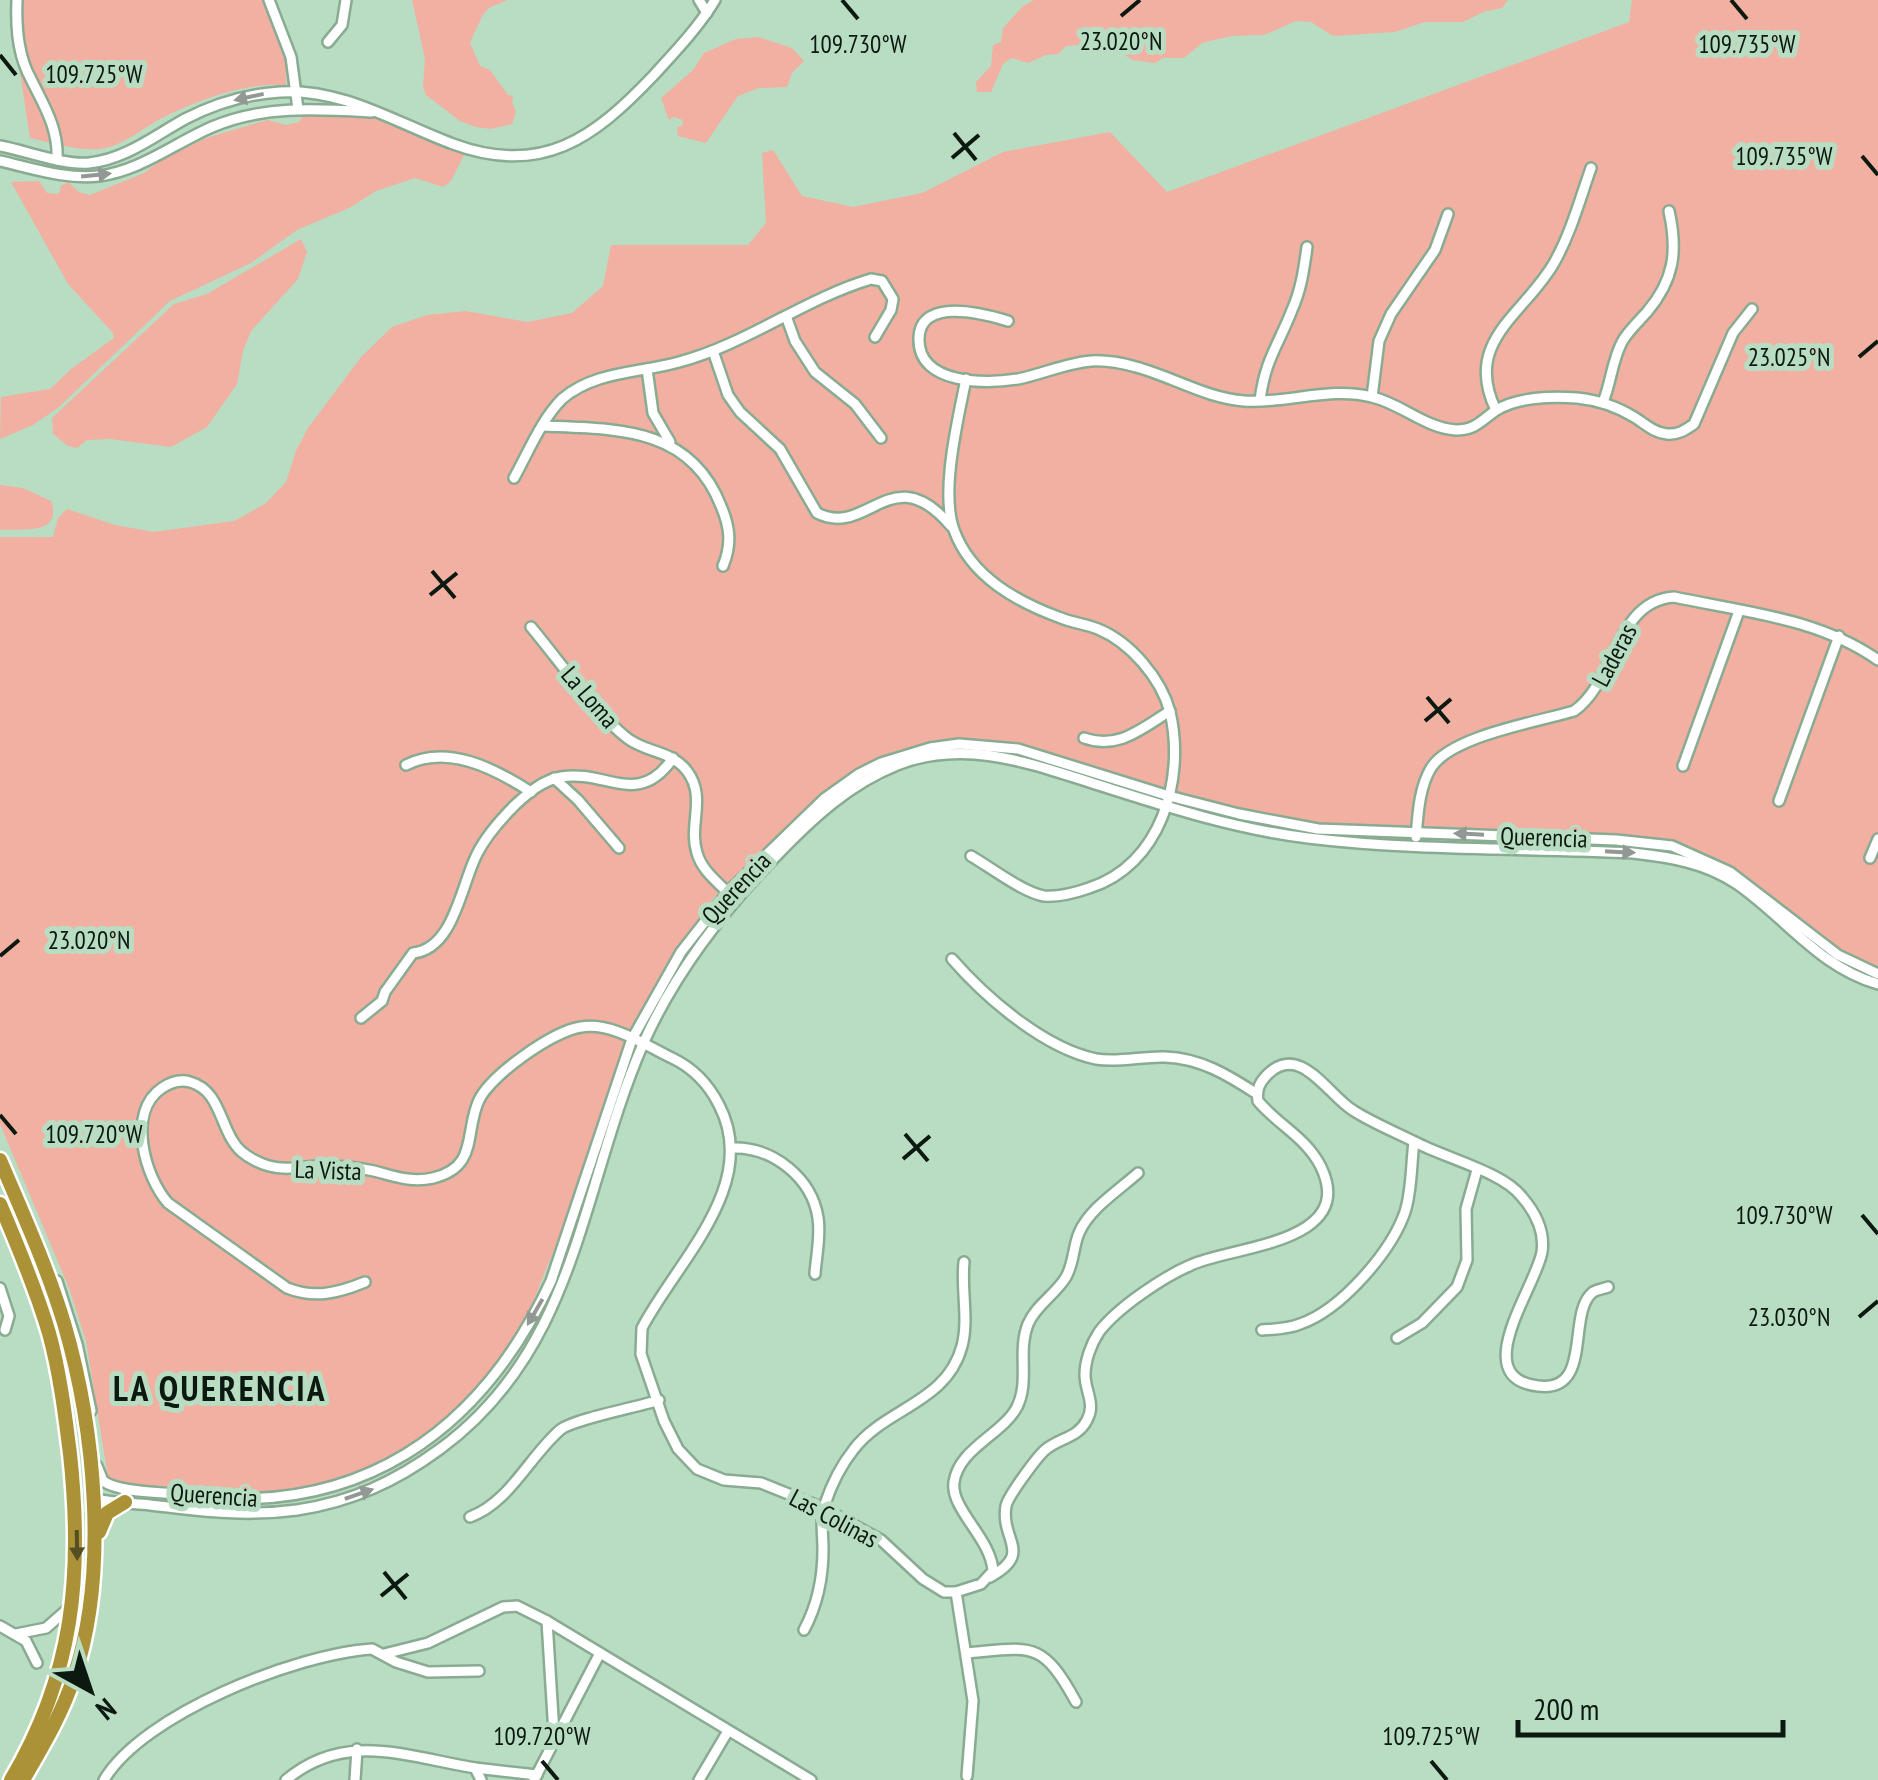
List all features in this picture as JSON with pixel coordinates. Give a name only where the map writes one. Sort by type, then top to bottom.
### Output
[{"type":"highway","points":[[0,1160],[32,1235],[70,1344],[81,1402],[92,1498],[94,1562],[82,1645]]},
{"type":"highway","points":[[0,1204],[44,1316],[64,1406],[76,1531],[73,1600],[53,1690],[33,1740],[11,1780]]},
{"type":"highway","points":[[16,1244],[49,1318],[66,1390],[78,1480],[92,1498]]},
{"type":"highway","points":[[23,1780],[68,1694],[92,1622],[97,1599],[100,1523],[108,1511],[125,1502]]},
{"type":"street","points":[[16,0],[18,38],[26,68],[56,133],[54,172]]},
{"type":"street","points":[[269,0],[292,57],[298,109]]},
{"type":"street","points":[[328,42],[342,26],[346,0]]},
{"type":"street","points":[[698,0],[708,13]]},
{"type":"street","points":[[0,146],[85,164],[108,160],[207,108],[254,95],[297,92],[328,95],[448,143],[497,156],[567,145],[619,112],[716,0]]},
{"type":"street","points":[[0,161],[80,178],[112,174],[226,122],[298,109],[378,113]]},
{"type":"street","points":[[1496,410],[1485,377],[1489,354],[1514,311],[1555,262],[1592,168]]},
{"type":"street","points":[[1603,402],[1624,337],[1662,294],[1671,273],[1676,255],[1669,211]]},
{"type":"street","points":[[1372,396],[1379,341],[1392,314],[1436,250],[1448,214]]},
{"type":"street","points":[[1260,400],[1264,370],[1302,282],[1307,248]]},
{"type":"street","points":[[514,478],[562,400],[589,382],[713,352],[871,280],[882,281],[893,299],[875,337]]},
{"type":"street","points":[[1008,321],[980,314],[940,312],[924,324],[919,343],[926,361],[935,370],[966,380],[1008,380],[1092,361],[1115,362],[1220,396],[1260,400],[1325,394],[1372,396],[1438,428],[1460,430],[1485,422],[1496,410],[1553,398],[1603,402],[1666,434],[1681,432],[1694,424],[1733,334],[1752,309]]},
{"type":"street","points":[[786,316],[795,341],[815,372],[854,404],[881,438]]},
{"type":"street","points":[[713,352],[728,395],[740,412],[780,449],[817,513],[847,519],[886,498],[910,498],[932,506],[954,529],[972,562],[996,585],[1028,605],[1099,629],[1136,654],[1159,687],[1170,712],[1173,765],[1167,802],[1153,838],[1138,859],[1098,885],[1070,894],[1040,896],[971,856]]},
{"type":"street","points":[[647,369],[653,413],[671,444],[695,465],[718,498],[730,534],[730,550],[723,566]]},
{"type":"street","points":[[954,529],[950,491],[966,380]]},
{"type":"street","points":[[543,426],[623,430],[671,444]]},
{"type":"street","name":"Laderas","points":[[1416,844],[1423,786],[1440,756],[1458,745],[1574,711],[1588,701],[1599,687],[1627,628],[1649,602],[1674,597],[1795,621],[1838,636],[1878,660]]},
{"type":"street","points":[[1683,766],[1739,611]]},
{"type":"street","name":"La Loma","points":[[530,627],[624,736],[673,758]]},
{"type":"street","points":[[1779,801],[1838,636]]},
{"type":"street","points":[[1084,738],[1106,744],[1117,742],[1170,712]]},
{"type":"street","name":"Querencia","points":[[92,1498],[241,1516],[316,1507],[365,1494],[412,1470],[489,1406],[519,1371],[554,1308],[632,1038],[667,974],[732,896],[830,804],[880,772],[931,756],[971,752],[1014,759],[1265,831],[1311,838],[1633,852],[1701,866],[1729,876],[1820,955],[1863,980],[1878,984]]},
{"type":"street","points":[[406,766],[422,757],[458,758],[511,779],[530,792]]},
{"type":"street","points":[[361,1018],[382,1000],[413,953],[424,952],[441,938],[478,851],[498,823],[530,792],[554,778],[582,777],[628,786],[645,784],[665,770],[673,758],[695,785],[696,852],[709,874],[732,896]]},
{"type":"street","points":[[554,778],[619,848]]},
{"type":"street","name":"Querencia","points":[[1167,802],[1291,825],[1672,846],[1729,876],[1838,955],[1878,974]]},
{"type":"street","points":[[1870,858],[1878,839]]},
{"type":"street","name":"Querencia","points":[[32,1235],[57,1281],[78,1344],[99,1475],[115,1488],[259,1500],[311,1492],[403,1458],[441,1431],[478,1397],[506,1362],[541,1304],[643,1044],[732,896]]},
{"type":"street","points":[[952,959],[1017,1020],[1083,1054],[1107,1059],[1185,1059],[1226,1074],[1256,1094],[1265,1109],[1310,1148],[1327,1186],[1324,1206],[1299,1232],[1220,1254],[1171,1275],[1104,1327],[1090,1349],[1084,1376],[1090,1416],[1078,1432],[1047,1448],[1007,1502],[1005,1519],[1014,1553],[1012,1561],[982,1584],[956,1592],[973,1701],[967,1776]]},
{"type":"street","points":[[643,1044],[643,1028],[662,993],[667,974]]},
{"type":"street","name":"La Vista","points":[[365,1282],[328,1294],[304,1295],[287,1288],[168,1203],[155,1189],[148,1166],[142,1120],[148,1101],[160,1088],[176,1080],[192,1082],[214,1099],[229,1136],[242,1152],[265,1166],[350,1167],[420,1181],[439,1177],[456,1167],[471,1142],[480,1097],[533,1049],[558,1033],[581,1027],[608,1028],[632,1038]]},
{"type":"street","points":[[632,1038],[678,1061],[706,1085],[727,1122],[733,1148],[765,1153],[805,1184],[819,1222],[814,1274]]},
{"type":"street","points":[[1256,1094],[1274,1068],[1298,1066],[1314,1073],[1356,1113],[1514,1186],[1531,1208],[1542,1236],[1542,1253],[1506,1344],[1507,1366],[1517,1379],[1543,1387],[1565,1378],[1573,1367],[1586,1302],[1594,1292],[1608,1287]]},
{"type":"street","points":[[1262,1330],[1305,1323],[1353,1287],[1376,1262],[1405,1212],[1414,1142]]},
{"type":"street","name":"Las Colinas","points":[[733,1148],[722,1197],[642,1328],[642,1354],[671,1437],[697,1469],[724,1480],[760,1483],[823,1508],[881,1540],[937,1589],[956,1592]]},
{"type":"street","points":[[1397,1338],[1422,1323],[1457,1287],[1467,1260],[1466,1209],[1477,1170]]},
{"type":"street","points":[[990,1577],[990,1553],[956,1498],[954,1479],[964,1459],[1017,1406],[1024,1380],[1023,1351],[1028,1323],[1064,1281],[1081,1228],[1138,1173]]},
{"type":"street","points":[[804,1630],[816,1608],[821,1583],[823,1508],[854,1448],[888,1420],[922,1401],[948,1377],[962,1345],[964,1262]]},
{"type":"street","points":[[0,1288],[10,1316],[4,1330]]},
{"type":"street","points":[[470,1517],[487,1511],[568,1425],[659,1400]]},
{"type":"street","points":[[311,1492],[316,1507]]},
{"type":"street","points":[[181,1510],[183,1495]]},
{"type":"street","points":[[16,1634],[50,1626],[65,1614],[73,1600]]},
{"type":"street","points":[[384,1654],[428,1643],[503,1607],[517,1606],[811,1780]]},
{"type":"street","points":[[547,1621],[554,1737]]},
{"type":"street","points":[[0,1626],[29,1645],[37,1662]]},
{"type":"street","points":[[967,1653],[1013,1647],[1035,1651],[1052,1662],[1076,1702]]},
{"type":"street","points":[[104,1780],[132,1746],[242,1682],[363,1650],[428,1672],[480,1670]]},
{"type":"street","points":[[286,1780],[306,1764],[357,1749],[535,1778],[600,1653]]},
{"type":"street","points":[[700,1780],[728,1731]]},
{"type":"street","points":[[355,1780],[357,1749]]},
{"type":"street","points":[[475,1768],[481,1780]]},
{"type":"shaded area","points":[[22,0],[262,0],[287,60],[286,85],[254,87],[205,100],[106,148],[77,148],[30,138],[11,14]]},
{"type":"shaded area","points":[[412,0],[507,0],[485,12],[470,43],[480,66],[490,70],[508,95],[513,96],[516,112],[512,124],[491,129],[476,127],[460,121],[426,95],[425,59]]},
{"type":"shaded area","points":[[1034,0],[1508,0],[1502,8],[1463,22],[1425,22],[1395,32],[1333,36],[1311,22],[1296,21],[1264,35],[1231,36],[1202,43],[1184,58],[1163,58],[1155,63],[1133,60],[1116,50],[1119,44],[1113,37],[1103,40],[1093,36],[1080,45],[1066,46],[1058,54],[1028,63],[1012,58],[1003,64],[991,92],[977,92],[976,82],[991,66],[993,45],[1001,42],[1003,28]]},
{"type":"shaded area","name":"LA QUERENCIA","points":[[1632,0],[1878,0],[1878,969],[1840,952],[1728,864],[1661,840],[1316,826],[1198,800],[1014,742],[957,740],[895,751],[855,771],[817,798],[714,897],[664,968],[624,1044],[569,1212],[529,1312],[492,1374],[446,1420],[389,1459],[311,1488],[221,1495],[126,1484],[108,1477],[86,1341],[69,1288],[0,1124],[0,537],[53,537],[58,518],[67,509],[115,525],[154,532],[234,521],[265,504],[286,482],[308,428],[361,357],[392,327],[427,315],[466,311],[527,322],[572,313],[603,286],[611,245],[748,245],[766,223],[762,153],[773,150],[802,196],[853,207],[922,193],[1003,152],[1110,132],[1167,192],[1629,22]]},
{"type":"shaded area","points":[[758,37],[792,48],[804,61],[792,73],[787,87],[759,88],[738,96],[706,143],[678,136],[677,127],[682,126],[683,120],[669,120],[661,98],[693,70],[704,53],[736,39]]},
{"type":"shaded area","points":[[303,115],[385,118],[465,153],[451,181],[443,187],[415,178],[376,191],[349,208],[297,230],[251,263],[170,301],[59,407],[33,425],[0,439],[1,397],[50,389],[114,338],[68,284],[11,182],[39,181],[47,193],[59,194],[61,186],[68,182],[79,192],[90,195],[144,173],[206,138],[267,120],[286,125],[299,122]]},
{"type":"shaded area","points":[[301,239],[307,252],[298,279],[251,331],[237,384],[207,427],[171,447],[110,439],[87,440],[77,448],[53,434],[52,418],[174,304],[207,294]]},
{"type":"shaded area","points":[[0,485],[23,488],[51,501],[51,520],[38,528],[0,530]]},
{"type":"district","name":"LA QUERENCIA","points":[[220,1388]]}]
